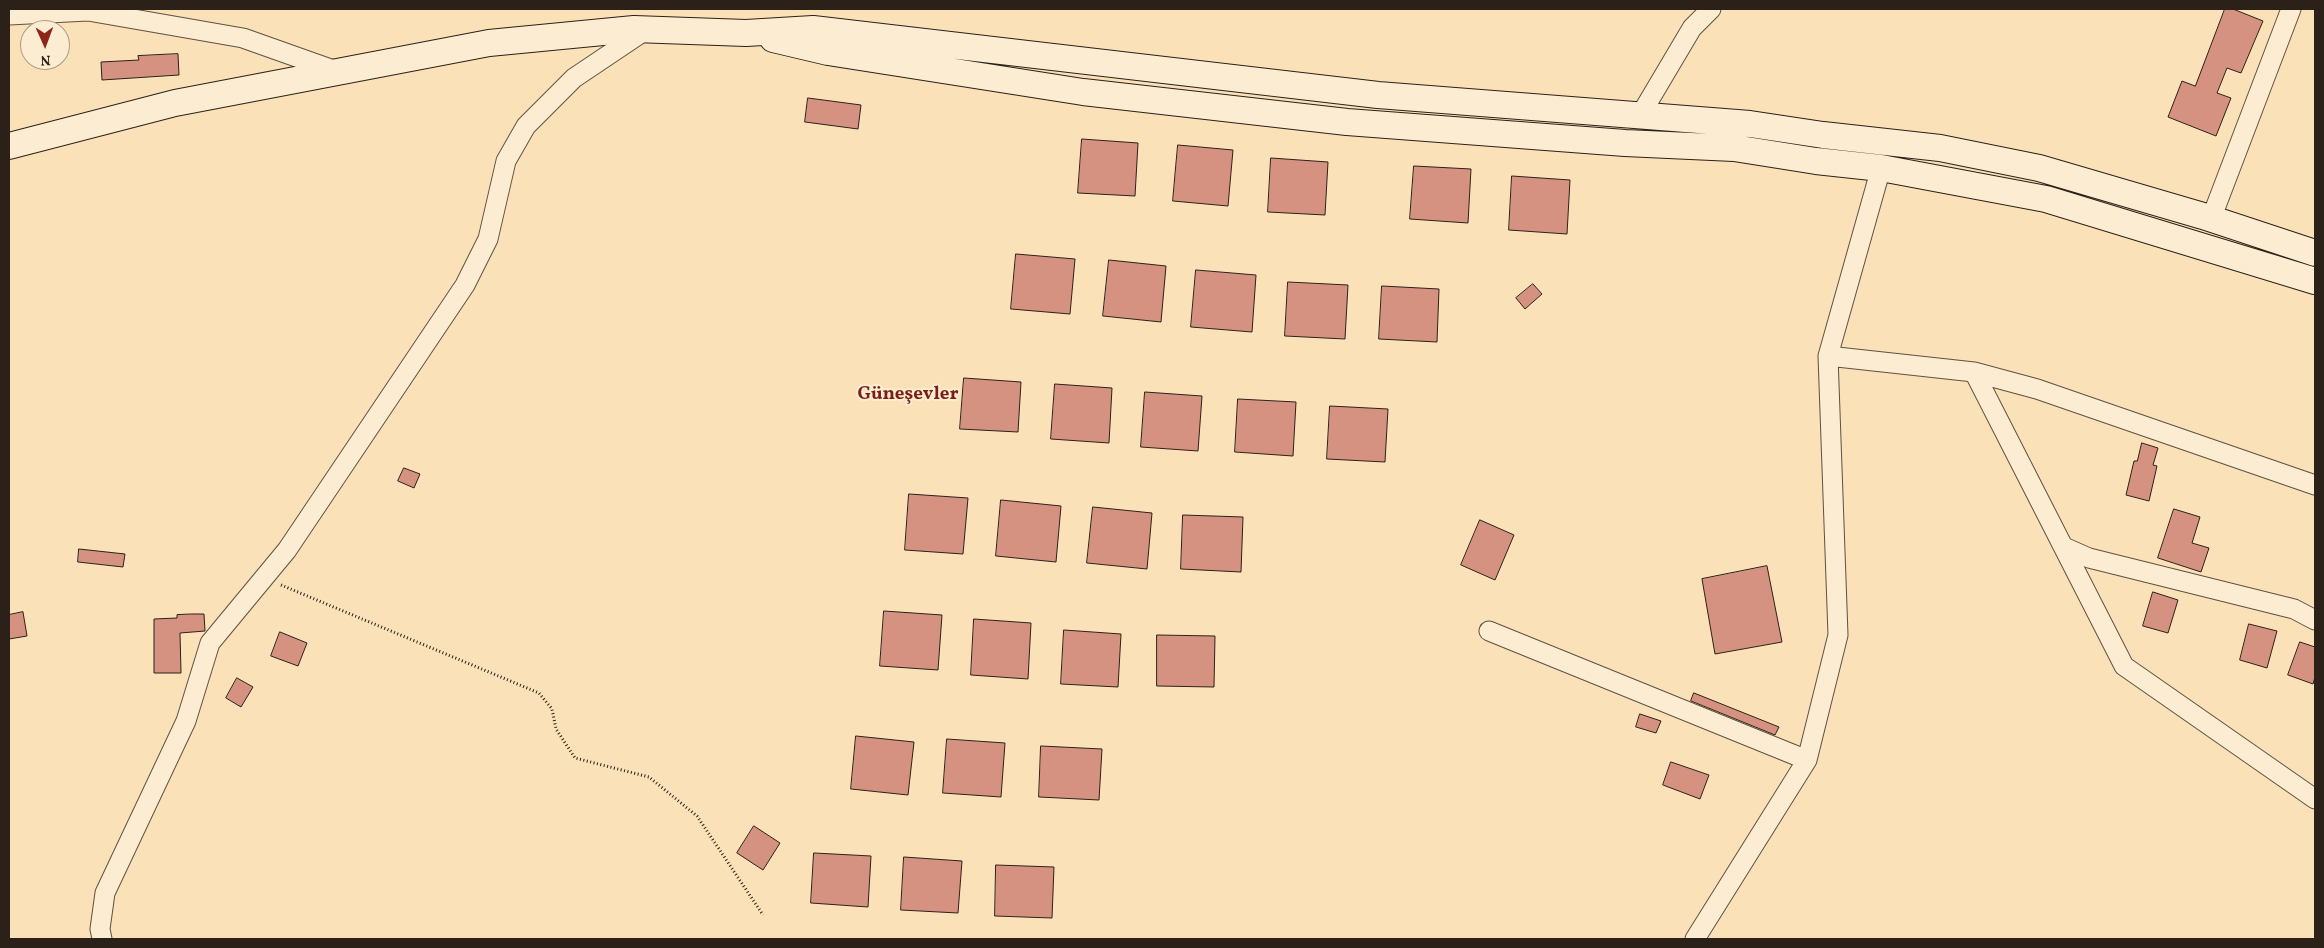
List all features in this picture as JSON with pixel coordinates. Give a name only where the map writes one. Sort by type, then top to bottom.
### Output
[{"type":"main road","points":[[9,146],[175,103],[490,43],[647,29],[746,33],[813,29],[1378,95],[1750,124],[1824,136],[1940,148],[2039,168],[2211,219],[2315,253]]},
{"type":"main road","points":[[746,33],[828,52],[1083,92],[1347,122],[1625,143],[1734,148],[1816,161],[1880,168],[2046,198],[2315,282]]},
{"type":"street","points":[[1641,114],[1692,28],[1711,9]]},
{"type":"street","points":[[2211,219],[2291,9]]},
{"type":"street","points":[[9,15],[88,11],[244,38],[336,71]]},
{"type":"street","points":[[102,939],[100,929],[105,893],[186,721],[210,643],[287,550],[465,285],[488,239],[506,161],[526,126],[574,78],[647,29]]},
{"type":"street","points":[[1695,939],[1807,760],[1838,635],[1828,356],[1880,168]]},
{"type":"street","points":[[1828,356],[1974,372],[2037,389],[2315,484]]},
{"type":"street","points":[[1974,372],[2124,666],[2315,799]]},
{"type":"street","points":[[2064,547],[2090,558],[2294,609],[2315,620]]},
{"type":"street","points":[[1489,631],[1807,760]]},
{"type":"path","points":[[264,578],[539,693],[552,709],[556,729],[575,758],[649,777],[697,816],[764,914]]},
{"type":"building","points":[[2225,9],[2233,9],[2263,21],[2241,73],[2227,68],[2217,93],[2231,98],[2216,136],[2168,117],[2182,81],[2195,86]]},
{"type":"building","points":[[178,54],[179,75],[102,80],[101,62],[139,60],[138,56]]},
{"type":"building","points":[[808,98],[861,105],[858,129],[805,122]]},
{"type":"building","points":[[1082,139],[1138,143],[1135,196],[1078,193]]},
{"type":"building","points":[[1178,145],[1233,150],[1228,206],[1173,201]]},
{"type":"building","points":[[1271,158],[1328,162],[1325,215],[1268,212]]},
{"type":"building","points":[[1414,166],[1471,169],[1468,223],[1410,219]]},
{"type":"building","points":[[1512,176],[1570,180],[1567,234],[1509,230]]},
{"type":"building","points":[[1016,254],[1075,259],[1070,314],[1011,309]]},
{"type":"building","points":[[1109,260],[1166,266],[1161,322],[1103,316]]},
{"type":"building","points":[[1196,270],[1256,275],[1252,332],[1191,327]]},
{"type":"building","points":[[1288,282],[1348,285],[1345,339],[1285,336]]},
{"type":"building","points":[[1533,284],[1542,294],[1525,309],[1516,298]]},
{"type":"building","points":[[1382,286],[1439,289],[1437,342],[1379,339]]},
{"type":"building","points":[[964,378],[1021,382],[1018,432],[960,429]]},
{"type":"building","points":[[1055,384],[1112,388],[1109,443],[1051,439]]},
{"type":"building","points":[[1145,392],[1202,396],[1198,451],[1141,447]]},
{"type":"building","points":[[1238,399],[1296,402],[1293,456],[1235,452]]},
{"type":"building","points":[[1330,406],[1388,409],[1385,462],[1327,459]]},
{"type":"building","points":[[2142,443],[2158,448],[2153,465],[2157,466],[2149,501],[2126,495],[2134,461],[2137,461]]},
{"type":"building","points":[[404,468],[420,474],[414,488],[398,481]]},
{"type":"building","points":[[909,494],[968,498],[963,554],[905,550]]},
{"type":"building","points":[[1001,500],[1061,506],[1056,562],[996,556]]},
{"type":"building","points":[[1093,507],[1152,513],[1147,569],[1087,563]]},
{"type":"building","points":[[2174,509],[2200,517],[2192,543],[2209,548],[2201,572],[2158,558]]},
{"type":"building","points":[[1183,515],[1243,517],[1241,572],[1181,569]]},
{"type":"building","points":[[1480,520],[1514,535],[1495,580],[1461,565]]},
{"type":"building","points":[[79,549],[125,554],[123,567],[78,562]]},
{"type":"building","points":[[1767,566],[1782,642],[1715,654],[1702,579]]},
{"type":"building","points":[[2153,592],[2178,600],[2168,633],[2143,626]]},
{"type":"building","points":[[884,611],[942,615],[938,670],[880,666]]},
{"type":"building","points":[[23,612],[27,636],[9,639],[9,615]]},
{"type":"building","points":[[204,614],[205,631],[180,633],[181,673],[154,673],[154,619],[177,618],[177,615]]},
{"type":"building","points":[[974,619],[1031,623],[1028,679],[971,675]]},
{"type":"building","points":[[2249,624],[2277,631],[2267,668],[2240,660]]},
{"type":"building","points":[[1064,630],[1121,634],[1118,687],[1061,684]]},
{"type":"building","points":[[280,632],[307,643],[298,666],[271,656]]},
{"type":"building","points":[[1157,635],[1215,636],[1214,687],[1157,686]]},
{"type":"building","points":[[2300,642],[2315,647],[2315,677],[2313,684],[2288,675]]},
{"type":"building","points":[[237,678],[253,687],[241,707],[226,698]]},
{"type":"building","points":[[1694,693],[1779,727],[1775,735],[1691,701]]},
{"type":"building","points":[[1640,714],[1661,721],[1656,733],[1636,727]]},
{"type":"building","points":[[856,736],[914,742],[908,795],[851,789]]},
{"type":"building","points":[[947,739],[1005,743],[1001,797],[943,793]]},
{"type":"building","points":[[1041,746],[1102,749],[1099,800],[1039,797]]},
{"type":"building","points":[[1671,762],[1709,775],[1700,799],[1663,785]]},
{"type":"building","points":[[754,826],[780,843],[763,870],[737,853]]},
{"type":"building","points":[[814,853],[871,856],[868,907],[811,903]]},
{"type":"building","points":[[904,857],[962,861],[958,913],[901,910]]},
{"type":"building","points":[[996,865],[1054,867],[1052,918],[995,916]]},
{"type":"district","name":"Güneşevler","points":[[908,396]]}]
